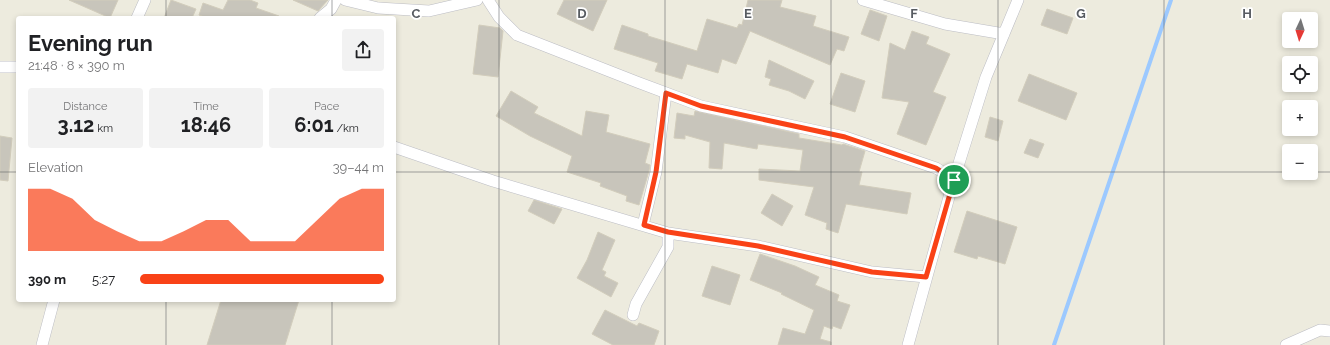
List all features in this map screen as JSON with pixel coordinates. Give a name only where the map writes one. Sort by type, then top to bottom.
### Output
[{"type":"street","points":[[138,16],[145,0]]},
{"type":"street","points":[[322,16],[336,0]]},
{"type":"street","points":[[345,0],[378,8],[429,11],[477,0]]},
{"type":"street","points":[[488,0],[499,17],[517,35],[666,93],[701,106],[845,137],[936,168],[954,180]]},
{"type":"street","points":[[863,0],[945,24],[1004,34]]},
{"type":"street","points":[[908,345],[954,180],[986,77],[1018,0]]},
{"type":"street","points":[[0,67],[16,67]]},
{"type":"street","points":[[644,225],[656,172],[666,93]]},
{"type":"street","points":[[396,148],[493,181],[668,232],[758,246],[872,272],[926,277]]},
{"type":"street","points":[[633,315],[636,304],[668,247],[668,232]]},
{"type":"street","points":[[42,345],[53,302]]},
{"type":"street","points":[[1286,345],[1320,330],[1330,331]]},
{"type":"building","points":[[69,0],[118,0],[111,16],[105,16]]},
{"type":"building","points":[[171,0],[196,9],[193,16],[165,16]]},
{"type":"building","points":[[228,0],[250,0],[258,3],[256,8],[279,16],[199,15],[203,3],[223,10]]},
{"type":"building","points":[[293,0],[328,0],[318,11]]},
{"type":"building","points":[[564,0],[607,0],[593,31],[557,14]]},
{"type":"building","points":[[748,0],[782,0],[780,7],[816,16],[813,26],[849,37],[844,51],[837,49],[830,65],[750,31],[736,64],[722,59],[718,73],[687,64],[682,79],[655,71],[658,63],[614,49],[622,25],[648,34],[648,36],[697,51],[707,19],[737,28],[739,24],[742,25]]},
{"type":"building","points":[[1047,9],[1073,18],[1067,34],[1041,25]]},
{"type":"building","points":[[870,10],[887,16],[879,41],[861,34]]},
{"type":"building","points":[[479,25],[500,28],[503,31],[498,77],[473,74]]},
{"type":"building","points":[[912,31],[929,37],[926,44],[950,54],[933,92],[946,97],[926,145],[897,134],[909,102],[882,98],[890,43],[905,50]]},
{"type":"building","points":[[769,60],[814,81],[805,99],[789,91],[769,85],[771,79],[765,77]]},
{"type":"building","points":[[841,73],[865,81],[855,112],[830,104]]},
{"type":"building","points":[[1029,74],[1077,93],[1066,120],[1018,101]]},
{"type":"building","points":[[511,91],[538,107],[534,113],[582,136],[586,111],[609,115],[606,132],[650,144],[645,163],[650,165],[649,171],[639,205],[626,201],[627,196],[600,186],[601,183],[567,172],[572,156],[530,136],[496,116]]},
{"type":"building","points":[[695,111],[799,134],[799,138],[843,144],[865,151],[859,172],[862,172],[859,185],[911,193],[907,214],[846,204],[838,233],[826,229],[827,223],[805,215],[814,187],[759,180],[759,169],[800,171],[803,150],[758,144],[757,149],[724,143],[722,169],[709,168],[710,142],[685,135],[685,139],[674,138],[677,113],[694,116]]},
{"type":"building","points":[[990,117],[1003,121],[998,141],[985,137]]},
{"type":"building","points":[[0,136],[12,138],[8,181],[0,180]]},
{"type":"building","points":[[1030,139],[1044,144],[1038,158],[1024,153]]},
{"type":"building","points":[[772,194],[793,206],[782,226],[761,213]]},
{"type":"building","points":[[534,200],[562,209],[554,224],[528,211]]},
{"type":"building","points":[[967,211],[1017,227],[1005,264],[978,256],[977,259],[954,252]]},
{"type":"building","points":[[598,232],[615,240],[602,270],[606,272],[604,276],[618,283],[611,297],[577,278],[587,260]]},
{"type":"building","points":[[760,254],[795,266],[819,277],[815,285],[839,295],[837,301],[850,305],[841,329],[833,326],[832,329],[824,326],[820,339],[831,342],[831,345],[778,345],[783,328],[805,334],[814,310],[781,294],[782,293],[750,280]]},
{"type":"building","points":[[712,266],[740,275],[730,305],[702,296]]},
{"type":"building","points":[[220,302],[298,302],[285,345],[207,345]]},
{"type":"building","points":[[605,310],[637,326],[639,323],[659,331],[654,345],[613,345],[592,334]]},
{"type":"waterway","points":[[1054,345],[1171,0]]},
{"type":"route","points":[[666,93],[701,106],[845,137],[936,168],[954,180],[926,277],[872,272],[758,246],[668,232],[644,225],[656,172],[666,93]]}]
